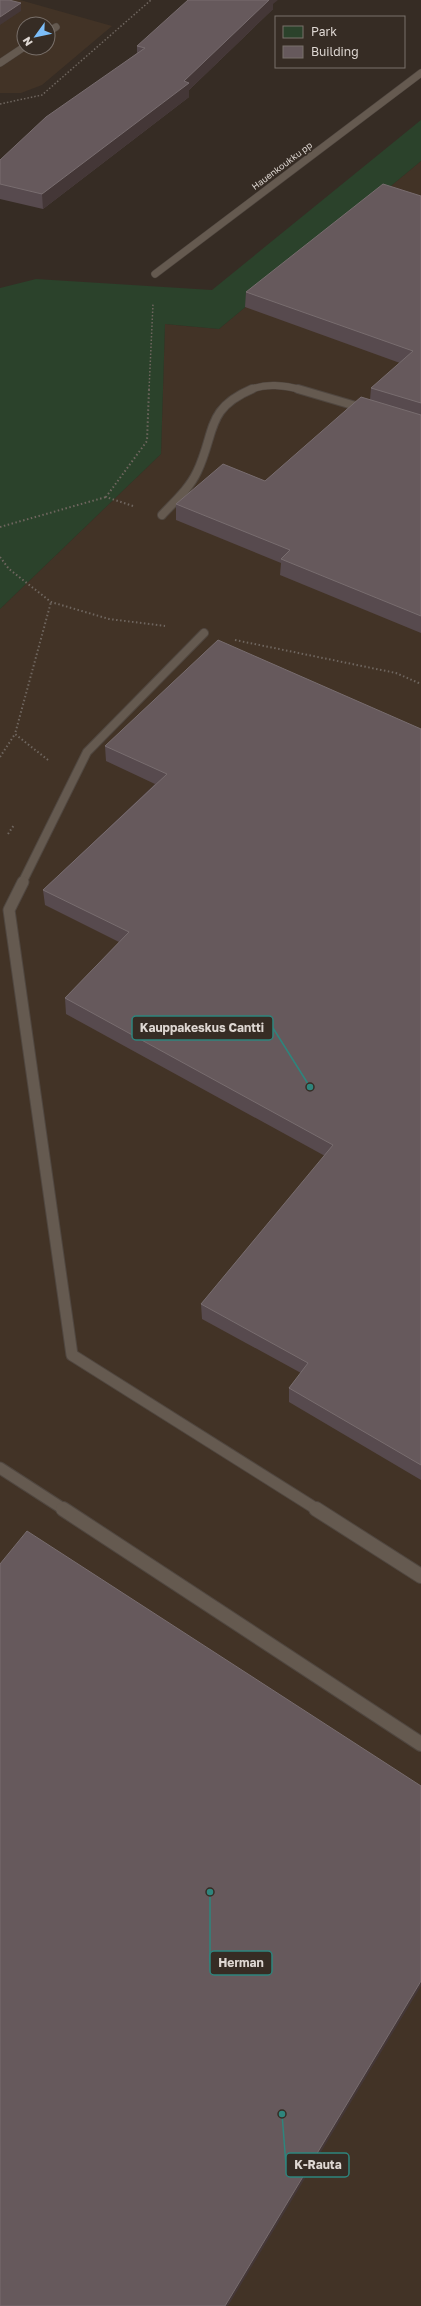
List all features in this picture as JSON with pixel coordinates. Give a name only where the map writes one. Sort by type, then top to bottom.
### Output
[{"type":"lane","points":[[0,63],[16,53]]},
{"type":"lane","name":"Hauenkoukku pp","points":[[155,274],[421,74]]},
{"type":"lane","points":[[162,515],[188,487],[197,472],[218,412],[235,396],[258,386],[289,386],[377,412]]},
{"type":"lane","points":[[204,633],[87,752],[9,910],[72,1355],[421,1576]]},
{"type":"lane","points":[[0,1468],[421,1744]]},
{"type":"path","points":[[0,104],[42,95],[151,0]]},
{"type":"path","points":[[106,497],[147,441],[155,274]]},
{"type":"path","points":[[0,527],[106,497],[162,515]]},
{"type":"path","points":[[0,557],[9,569],[51,602],[109,619],[204,633],[396,672],[421,684]]},
{"type":"path","points":[[0,757],[15,734],[51,602]]},
{"type":"path","points":[[15,734],[74,780]]},
{"type":"path","points":[[6,840],[11,827],[17,822]]},
{"type":"shaded area","points":[[0,0],[20,0],[112,26],[42,85],[21,93],[0,93]]},
{"type":"shaded area","points":[[421,161],[421,2306],[0,2306],[0,609],[161,454],[165,324],[219,329]]},
{"type":"green space","points":[[421,120],[421,161],[219,329],[165,324],[161,454],[0,609],[0,288],[36,279],[212,290]]},
{"type":"building","points":[[0,0],[9,0],[21,3],[0,17]]},
{"type":"building","points":[[188,0],[269,0],[184,81],[189,83],[42,194],[0,184],[0,160],[46,117],[145,48],[137,46]]},
{"type":"building","points":[[383,184],[421,196],[421,403],[371,388],[413,351],[246,292]]},
{"type":"building","points":[[361,397],[421,415],[421,616],[281,559],[290,550],[176,504],[223,464],[265,481]]},
{"type":"building","points":[[218,640],[421,729],[421,1465],[289,1388],[308,1363],[201,1304],[333,1145],[65,998],[129,932],[43,890],[167,774],[105,746]]},
{"type":"building","points":[[27,1531],[421,1786],[421,1981],[225,2306],[0,2306],[0,1564]]},
{"type":"place","name":"Kauppakeskus Cantti","points":[[310,1087]]},
{"type":"place","name":"Herman","points":[[210,1892]]},
{"type":"place","name":"K-Rauta","points":[[282,2114]]}]
